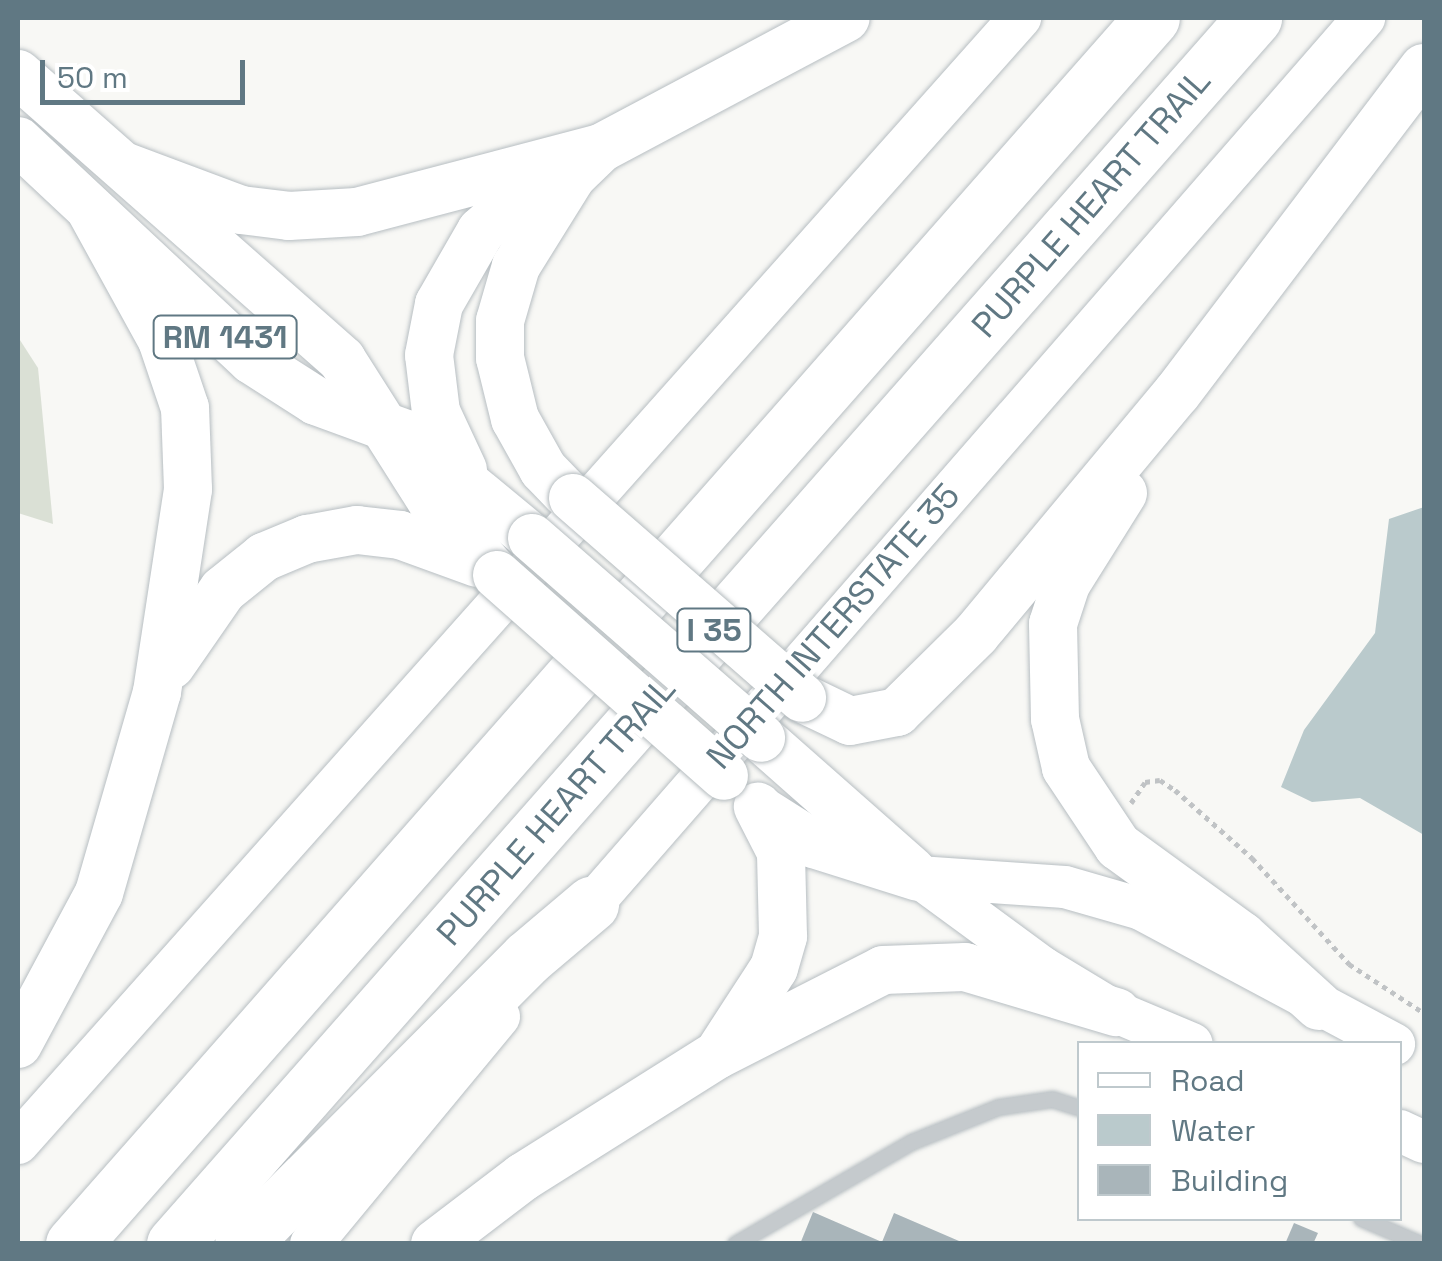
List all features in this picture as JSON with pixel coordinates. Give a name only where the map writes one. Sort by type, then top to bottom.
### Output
[{"type":"highway","name":"I 35","points":[[73,1244],[1152,18]]},
{"type":"highway","name":"PURPLE HEART TRAIL","points":[[174,1244],[1254,18]]},
{"type":"highway","points":[[242,1244],[527,958],[591,904]]},
{"type":"main road","points":[[480,492],[446,442],[429,355],[439,304],[455,269],[506,209],[846,18]]},
{"type":"main road","points":[[18,1143],[1020,18]]},
{"type":"main road","name":"NORTH INTERSTATE 35","points":[[312,1244],[591,904],[1364,18]]},
{"type":"main road","points":[[586,162],[516,266],[500,321],[500,358],[516,419],[543,470],[570,495],[802,698],[850,721],[905,706],[976,634],[1177,393],[1424,68]]},
{"type":"main road","name":"RM 1431","points":[[18,74],[295,312],[342,360],[386,422],[431,500],[497,575],[741,791],[814,844],[918,877]]},
{"type":"main road","name":"RM 1431","points":[[18,141],[284,384],[386,422],[480,492],[918,877]]},
{"type":"main road","points":[[126,167],[241,210],[289,216],[356,212],[586,162]]},
{"type":"main road","points":[[18,1044],[98,893],[156,692],[188,489],[185,408],[162,340],[92,211]]},
{"type":"main road","points":[[1177,393],[1066,584],[1052,624],[1055,719],[1066,768],[1118,846],[1242,936],[1319,1006]]},
{"type":"main road","points":[[386,422],[500,458],[570,495]]},
{"type":"main road","points":[[156,692],[192,626],[222,590],[264,557],[307,538],[357,530],[400,535],[497,575]]},
{"type":"main road","points":[[717,1055],[768,980],[783,936],[782,852],[741,791]]},
{"type":"main road","points":[[918,877],[1065,888],[1141,909],[1389,1041]]},
{"type":"main road","points":[[918,877],[1018,952],[1116,1012]]},
{"type":"main road","points":[[436,1244],[524,1177],[717,1055],[856,981],[903,967],[965,967],[1116,1012],[1185,1041]]},
{"type":"lane","points":[[735,1244],[911,1142],[998,1107],[1052,1100],[1077,1107]]},
{"type":"lane","points":[[1369,1221],[1421,1244]]},
{"type":"path","points":[[1119,815],[1145,782],[1160,780],[1176,790],[1252,858],[1349,964],[1424,1012]]},
{"type":"shaded area","points":[[18,337],[38,368],[53,524],[18,513]]},
{"type":"water","points":[[1424,507],[1424,835],[1360,798],[1312,802],[1281,787],[1304,730],[1375,633],[1389,519]]},
{"type":"building","points":[[813,1212],[882,1242],[894,1213],[966,1244],[800,1244]]},
{"type":"building","points":[[1294,1223],[1318,1233],[1313,1244],[1285,1244]]}]
